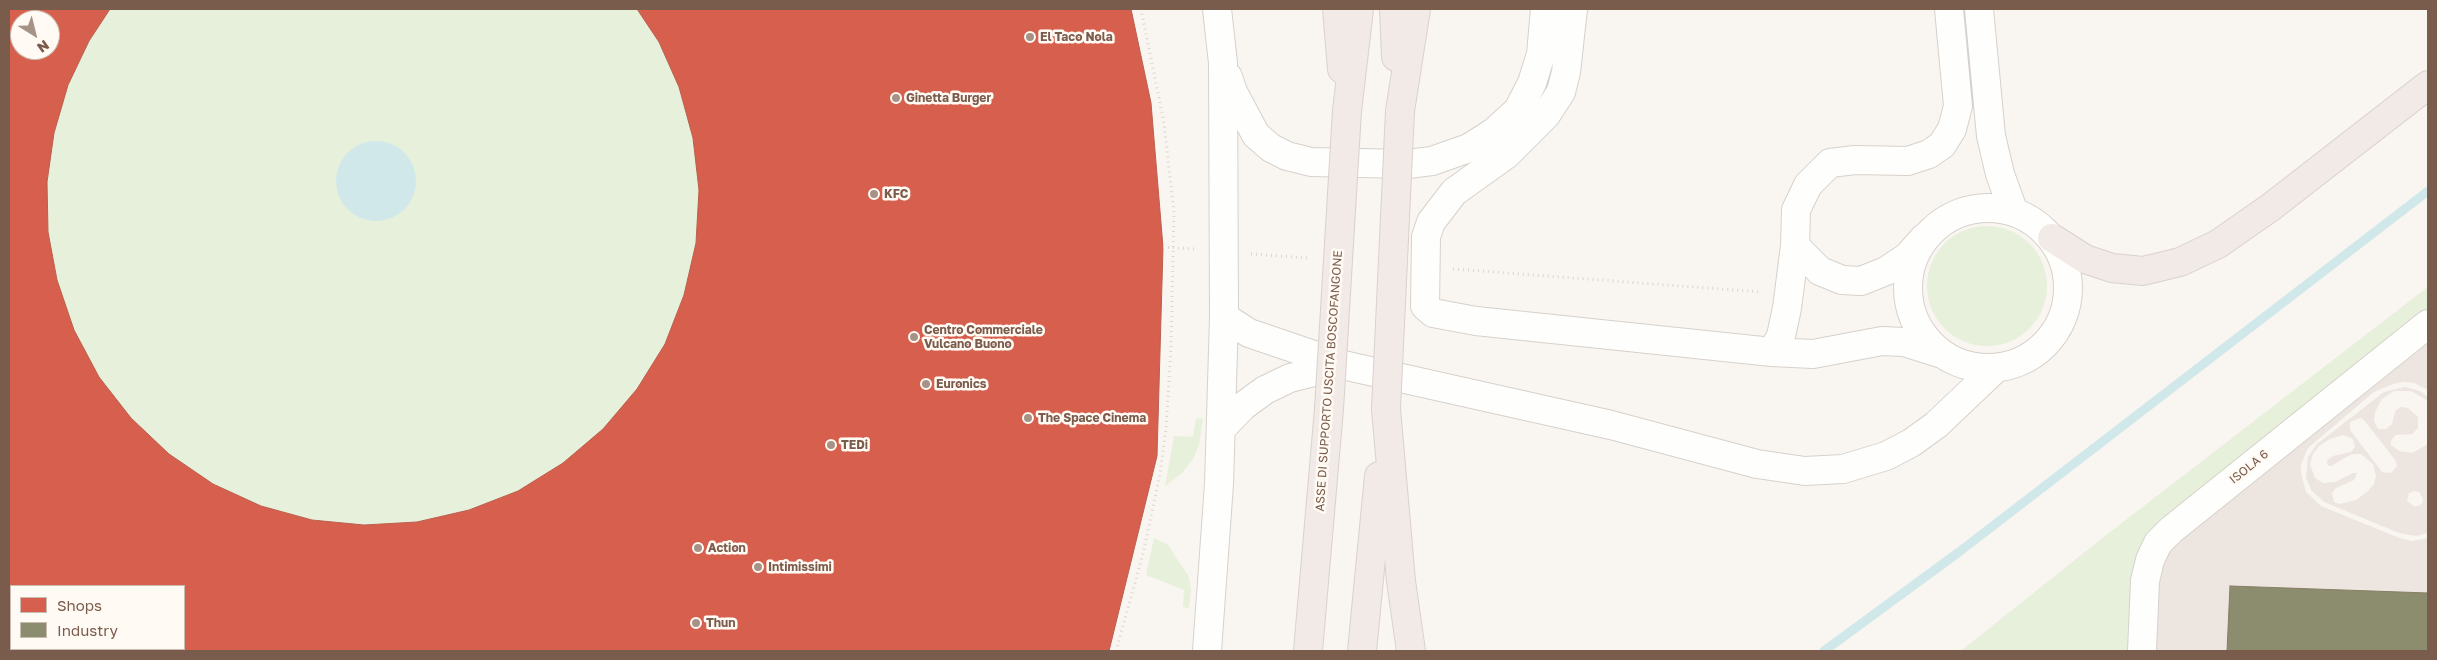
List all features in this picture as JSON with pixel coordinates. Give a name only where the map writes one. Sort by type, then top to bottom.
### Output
[{"type":"highway","points":[[1337,9],[1337,28],[1348,111]]},
{"type":"highway","points":[[1348,111],[1359,9]]},
{"type":"highway","points":[[1362,651],[1386,409],[1400,111],[1394,9]]},
{"type":"highway","points":[[1400,111],[1416,9]]},
{"type":"highway","points":[[2052,238],[2085,259],[2112,268],[2143,270],[2180,262],[2218,244],[2241,228],[2428,85]]},
{"type":"highway","name":"ASSE DI SUPPORTO USCITA BOSCOFANGONE","points":[[1308,651],[1329,409],[1348,111]]},
{"type":"highway","points":[[1386,409],[1401,581],[1411,651]]},
{"type":"street","points":[[1207,651],[1215,548],[1224,317],[1223,63],[1217,9]]},
{"type":"street","points":[[1223,63],[1233,92],[1256,135],[1271,148],[1288,156],[1311,162],[1408,164],[1432,161],[1469,148],[1494,132],[1518,110],[1532,83],[1540,54],[1545,9]]},
{"type":"street","points":[[1573,9],[1566,72],[1561,92],[1546,116],[1507,154],[1454,192],[1431,222],[1426,237],[1425,306],[1433,313],[1476,321],[1772,352],[1813,354],[1882,341],[1904,342],[1942,354],[1958,363],[1977,368],[1996,368],[2020,362],[2041,349],[2057,330],[2063,315],[2069,283],[2064,259],[2052,238],[2035,221],[2013,210],[1989,206],[1964,210],[1942,221],[1907,257],[1886,271],[1861,281],[1842,280],[1820,271],[1795,246]]},
{"type":"street","points":[[1772,352],[1781,336],[1789,294],[1795,246],[1796,210],[1808,186],[1830,163],[1855,160],[1908,161],[1929,154],[1942,145],[1952,128],[1958,106],[1949,9]]},
{"type":"street","points":[[1979,9],[1991,136],[2000,174],[2013,210]]},
{"type":"street","points":[[1924,238],[1912,260],[1907,286],[1911,312],[1923,336],[1942,354]]},
{"type":"street","points":[[1224,317],[1249,333],[1343,365],[1611,425],[1757,464],[1805,471],[1843,469],[1886,456],[1911,443],[1936,425],[1996,368]]},
{"type":"street","name":"ISOLA 6","points":[[2142,651],[2145,581],[2150,560],[2158,543],[2171,530],[2428,324]]},
{"type":"street","points":[[1221,430],[1244,406],[1265,390],[1290,378],[1343,365]]},
{"type":"path","points":[[1116,651],[1130,604],[1160,474],[1166,429],[1175,248],[1174,212],[1164,123],[1141,9]]},
{"type":"path","points":[[1164,247],[1311,258]]},
{"type":"path","points":[[1425,267],[1789,294]]},
{"type":"path","points":[[1130,604],[1136,606]]},
{"type":"shaded area","points":[[2428,287],[2428,390],[2414,383],[2403,382],[2374,392],[2308,448],[2301,465],[2301,474],[2306,492],[2321,506],[2402,539],[2412,541],[2428,538],[2428,651],[1961,651],[2104,537]]},
{"type":"shaded area","points":[[2405,387],[2420,391],[2428,397],[2428,401],[2411,391],[2394,391],[2382,399],[2375,412],[2374,421],[2378,429],[2386,429],[2392,424],[2395,411],[2401,407],[2408,408],[2418,417],[2418,428],[2412,434],[2396,435],[2391,440],[2391,445],[2399,451],[2412,453],[2428,444],[2428,533],[2416,536],[2399,533],[2324,502],[2311,490],[2306,477],[2308,457],[2317,444],[2384,392]],"holes":[[[2360,418],[2364,420],[2396,461],[2397,466],[2391,473],[2382,472],[2350,430],[2350,422]],[[2343,435],[2353,439],[2355,447],[2351,452],[2333,456],[2327,460],[2328,466],[2352,454],[2361,454],[2373,464],[2376,476],[2374,484],[2356,500],[2340,504],[2334,502],[2332,493],[2336,488],[2354,480],[2357,473],[2353,473],[2335,482],[2323,483],[2315,478],[2310,464],[2313,454],[2319,446],[2330,439]],[[2419,492],[2423,499],[2422,504],[2415,507],[2407,501],[2409,493]]]},
{"type":"green space","points":[[110,9],[637,9],[659,42],[679,87],[693,138],[699,190],[696,243],[684,295],[665,344],[637,389],[603,429],[563,463],[518,491],[469,510],[417,522],[364,525],[312,520],[261,506],[213,484],[169,454],[131,418],[99,377],[74,330],[57,280],[48,232],[47,182],[54,133],[68,85],[89,41]]},
{"type":"green space","points":[[1987,226],[1999,227],[2010,231],[2020,236],[2029,244],[2037,253],[2042,263],[2046,274],[2046,298],[2042,309],[2037,319],[2029,328],[2020,336],[2010,341],[1999,345],[1987,346],[1975,345],[1964,341],[1954,336],[1945,328],[1937,319],[1932,309],[1928,298],[1927,286],[1928,274],[1932,263],[1937,253],[1945,244],[1954,236],[1964,231],[1975,227]]},
{"type":"green space","points":[[2428,287],[2428,310],[2162,518],[2149,534],[2131,651],[1961,651],[2104,537]]},
{"type":"green space","points":[[1196,418],[1203,419],[1199,445],[1193,459],[1182,473],[1165,486],[1174,436],[1193,437]]},
{"type":"green space","points":[[1154,538],[1168,545],[1189,577],[1191,590],[1189,609],[1183,606],[1184,590],[1146,575]]},
{"type":"water","points":[[376,141],[391,144],[404,153],[413,166],[416,181],[413,196],[404,209],[391,218],[376,221],[361,218],[348,209],[339,196],[336,181],[339,166],[348,153],[361,144]]},
{"type":"building: Shops","name":"Centro Commerciale Vulcano Buono","points":[[9,9],[110,9],[89,41],[68,85],[54,133],[47,182],[48,232],[57,280],[74,330],[99,377],[131,418],[169,454],[213,484],[261,506],[312,520],[364,525],[417,522],[469,510],[518,491],[563,463],[603,429],[637,389],[665,344],[684,295],[696,243],[699,190],[693,138],[679,87],[659,42],[637,9],[1131,9],[1151,103],[1163,247],[1157,456],[1109,651],[9,651]]},
{"type":"building: Industry","points":[[2230,586],[2428,593],[2428,651],[2227,651]]},
{"type":"waterway","points":[[1824,651],[1959,552],[2428,191]]},
{"type":"place","name":"El Taco Nola","points":[[1030,37]]},
{"type":"place","name":"Ginetta Burger","points":[[896,98]]},
{"type":"place","name":"KFC","points":[[874,194]]},
{"type":"place","name":"Centro Commerciale Vulcano Buono","points":[[914,337]]},
{"type":"place","name":"Euronics","points":[[926,384]]},
{"type":"place","name":"The Space Cinema","points":[[1028,418]]},
{"type":"place","name":"TEDi","points":[[831,445]]},
{"type":"place","name":"Action","points":[[698,548]]},
{"type":"place","name":"Intimissimi","points":[[758,567]]},
{"type":"place","name":"Thun","points":[[696,623]]}]
